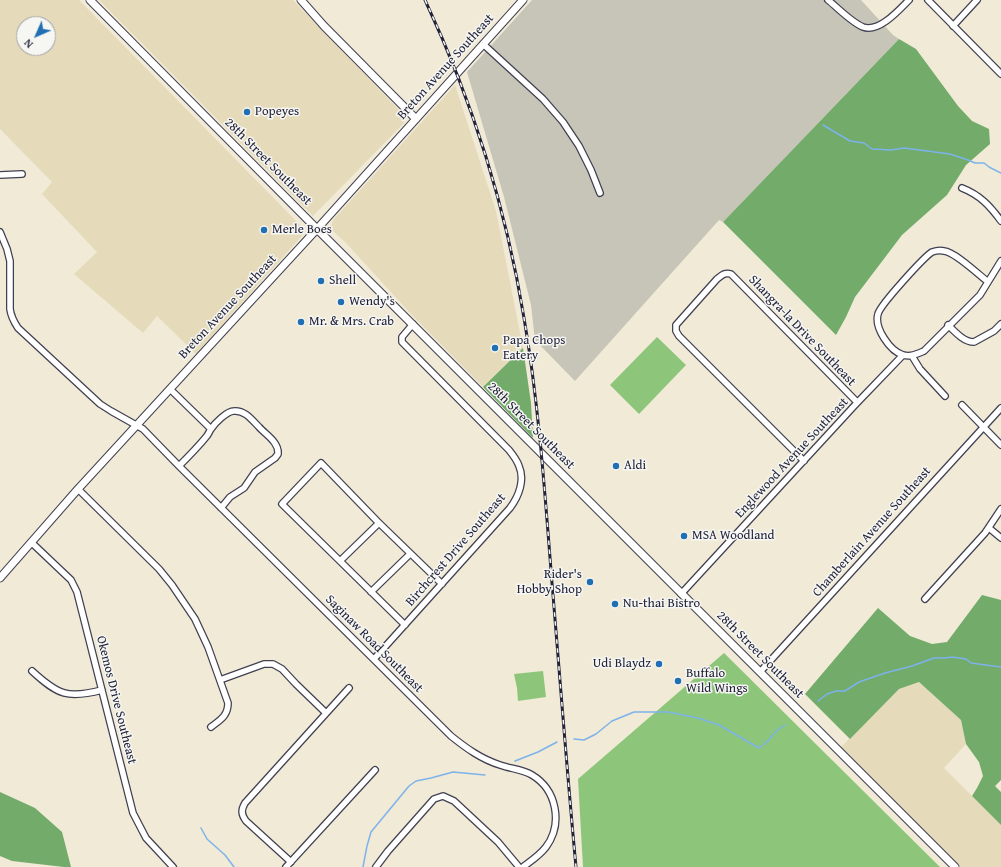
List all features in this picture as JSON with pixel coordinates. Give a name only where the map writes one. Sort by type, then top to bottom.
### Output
[{"type":"main road","name":"28th Street Southeast","points":[[90,0],[955,867]]},
{"type":"main road","points":[[301,0],[336,38],[416,119]]},
{"type":"main road","name":"Breton Avenue Southeast","points":[[0,578],[78,489],[317,229],[523,0]]},
{"type":"street","points":[[828,0],[854,22],[864,28],[881,24],[894,16],[909,0]]},
{"type":"street","points":[[928,0],[1001,74]]},
{"type":"street","points":[[953,26],[977,0]]},
{"type":"street","points":[[483,44],[543,98],[563,122],[579,146],[600,193]]},
{"type":"street","points":[[0,175],[22,174]]},
{"type":"street","points":[[962,188],[973,192],[985,201],[1001,221]]},
{"type":"street","name":"Saginaw Road Southeast","points":[[0,232],[8,249],[10,261],[10,310],[11,316],[18,328],[100,404],[143,429],[178,466],[451,736],[465,747],[485,759],[499,765],[527,773],[537,778],[546,788],[550,793],[555,807],[556,820],[553,833],[550,842],[543,851],[523,867]]},
{"type":"street","points":[[988,282],[955,255],[940,250],[930,253],[883,304],[878,314],[877,322],[884,339],[903,355],[912,356],[924,351],[948,325],[958,318],[980,295],[1000,264]]},
{"type":"street","name":"Shangra-la Drive Southeast","points":[[804,461],[679,336],[676,331],[676,325],[717,279],[724,274],[731,274],[857,402]]},
{"type":"street","name":"Birchcrest Drive Southeast","points":[[374,659],[497,523],[515,501],[519,494],[520,486],[520,467],[509,450],[402,342],[402,337],[413,324]]},
{"type":"street","points":[[948,325],[957,334],[971,342],[974,342],[994,331],[1001,324]]},
{"type":"street","name":"Englewood Avenue Southeast","points":[[681,594],[857,402],[903,355]]},
{"type":"street","points":[[912,356],[920,369],[945,396]]},
{"type":"street","points":[[170,389],[211,429]]},
{"type":"street","points":[[962,405],[1001,445]]},
{"type":"street","name":"Chamberlain Avenue Southeast","points":[[760,672],[1001,408]]},
{"type":"street","points":[[178,466],[228,412],[234,410],[247,414],[276,445],[278,454],[275,458],[255,472],[244,488],[230,498],[221,508]]},
{"type":"street","points":[[405,625],[282,504],[321,463],[410,554],[442,584]]},
{"type":"street","points":[[78,489],[159,569],[172,585],[195,619],[208,647],[228,703],[226,714],[211,727]]},
{"type":"street","points":[[925,599],[985,533],[1001,509]]},
{"type":"street","points":[[340,561],[379,523]]},
{"type":"street","points":[[989,528],[1001,538]]},
{"type":"street","name":"Okemos Drive Southeast","points":[[32,543],[71,580],[77,592],[133,813],[146,838],[173,867]]},
{"type":"street","points":[[371,592],[410,554]]},
{"type":"street","points":[[220,680],[264,664],[273,664],[282,669],[326,713]]},
{"type":"street","points":[[32,671],[47,685],[60,692],[75,695],[88,694],[102,690]]},
{"type":"street","points":[[291,862],[246,821],[243,817],[242,808],[245,802],[349,688]]},
{"type":"street","points":[[286,867],[375,770]]},
{"type":"street","points":[[376,867],[434,799],[443,796],[454,801],[498,842],[519,867]]},
{"type":"shaded area","points":[[0,0],[79,0],[303,228],[303,234],[196,354],[157,316],[143,333],[74,274],[97,252],[42,194],[52,182],[0,129]]},
{"type":"shaded area","points":[[99,0],[293,0],[404,115],[404,123],[313,216]]},
{"type":"shaded area","points":[[532,0],[861,0],[893,35],[899,39],[723,222],[719,220],[575,381],[535,340],[531,305],[504,197],[467,72]]},
{"type":"shaded area","points":[[455,85],[496,211],[523,348],[483,387],[410,313],[346,243],[333,231],[331,227],[334,219]]},
{"type":"shaded area","points":[[919,682],[961,720],[966,744],[944,768],[1001,825],[1001,867],[960,867],[840,748],[899,689]]},
{"type":"green space","points":[[899,39],[916,49],[958,106],[972,121],[989,129],[990,144],[966,165],[947,195],[902,235],[855,297],[836,335],[723,222]]},
{"type":"green space","points":[[657,337],[686,365],[639,414],[610,385]]},
{"type":"green space","points":[[523,348],[531,403],[533,438],[483,387]]},
{"type":"green space","points":[[982,595],[1001,600],[1001,780],[995,786],[1001,792],[1001,825],[972,796],[983,776],[979,762],[966,744],[961,720],[919,682],[899,689],[850,739],[805,694],[878,608],[910,636],[932,644],[947,642]]},
{"type":"green space","points":[[724,653],[940,867],[583,867],[578,779]]},
{"type":"green space","points":[[543,671],[546,697],[518,701],[514,674]]},
{"type":"green space","points":[[0,792],[35,808],[62,832],[71,867],[12,861],[0,856]]},
{"type":"waterway","points":[[823,125],[850,141],[864,143],[872,149],[891,150],[904,148],[950,154],[975,163],[984,163],[1001,173]]},
{"type":"waterway","points":[[818,701],[827,694],[836,691],[845,691],[859,682],[934,658],[952,657],[966,659],[971,663],[1001,667]]},
{"type":"waterway","points":[[574,739],[584,740],[596,734],[612,721],[634,712],[668,712],[698,718],[719,725],[759,748],[770,739],[773,734],[785,725]]},
{"type":"waterway","points":[[515,761],[538,752],[557,742]]},
{"type":"waterway","points":[[363,867],[371,832],[409,786],[416,781],[453,772],[485,775]]},
{"type":"waterway","points":[[201,828],[207,839],[225,855],[234,867]]},
{"type":"railway","points":[[425,0],[458,76],[485,155],[508,236],[517,277],[534,384],[541,450],[576,867]]},
{"type":"place","name":"Popeyes","points":[[247,112]]},
{"type":"place","name":"Merle Boes","points":[[264,230]]},
{"type":"place","name":"Shell","points":[[321,281]]},
{"type":"place","name":"Wendy's","points":[[341,302]]},
{"type":"place","name":"Mr. & Mrs. Crab","points":[[301,322]]},
{"type":"place","name":"Papa Chops Eatery","points":[[495,348]]},
{"type":"place","name":"Aldi","points":[[616,466]]},
{"type":"place","name":"MSA Woodland","points":[[684,536]]},
{"type":"place","name":"Rider's Hobby Shop","points":[[590,582]]},
{"type":"place","name":"Nu-thai Bistro","points":[[615,604]]},
{"type":"place","name":"Udi Blaydz","points":[[659,664]]},
{"type":"place","name":"Buffalo Wild Wings","points":[[678,681]]}]
